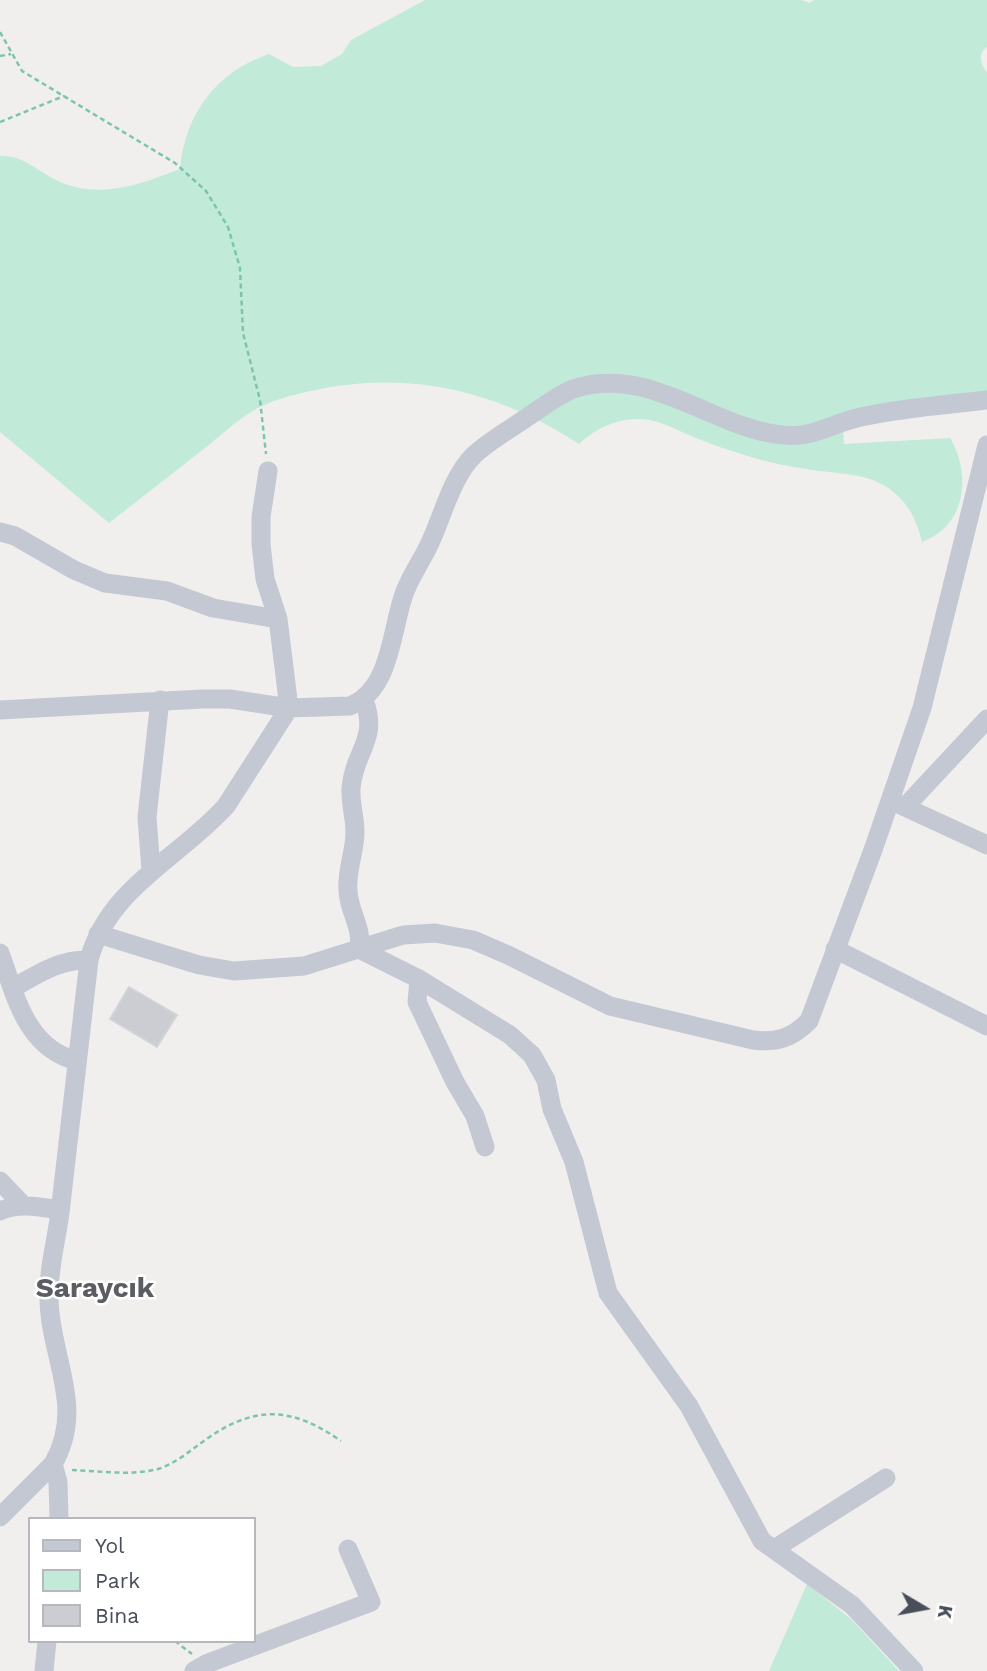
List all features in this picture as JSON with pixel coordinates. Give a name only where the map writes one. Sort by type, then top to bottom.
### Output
[{"type":"street","points":[[0,710],[160,700],[230,699],[289,708],[350,706],[364,700],[376,688],[380,679],[404,594],[461,474],[473,456],[560,395],[576,388],[635,386],[667,394],[758,431],[797,436],[825,430],[863,416],[987,400]]},
{"type":"street","points":[[98,934],[199,965],[234,971],[304,967],[403,935],[435,933],[473,940],[610,1006],[769,1042],[798,1032],[808,1021],[835,949],[897,803],[987,446]]},
{"type":"street","points":[[0,1517],[54,1467],[62,1445],[68,1414],[67,1396],[51,1324],[49,1299],[52,1254],[60,1210],[89,960],[98,934],[120,901],[151,871],[196,836],[226,806],[289,708],[278,618],[265,579],[261,544],[261,517],[268,471]]},
{"type":"street","points":[[0,532],[15,536],[74,570],[106,583],[167,591],[213,608],[278,618]]},
{"type":"street","points":[[151,871],[147,839],[148,817],[160,700]]},
{"type":"street","points":[[359,949],[360,933],[349,902],[348,884],[355,831],[352,785],[357,761],[370,727],[364,700]]},
{"type":"street","points":[[897,803],[987,719]]},
{"type":"street","points":[[897,803],[987,845]]},
{"type":"street","points":[[359,949],[419,979],[510,1035],[532,1055],[546,1080],[552,1109],[574,1162],[608,1293],[689,1406],[762,1541],[852,1605],[914,1671]]},
{"type":"street","points":[[835,949],[987,1026]]},
{"type":"street","points":[[0,953],[27,1026],[52,1051],[77,1061]]},
{"type":"street","points":[[13,988],[54,965],[74,960],[89,960]]},
{"type":"street","points":[[419,979],[417,1002],[455,1082],[475,1116],[485,1147]]},
{"type":"street","points":[[0,1181],[23,1205]]},
{"type":"street","points":[[0,1211],[23,1205],[60,1210]]},
{"type":"street","points":[[54,1467],[58,1482],[59,1517]]},
{"type":"street","points":[[774,1549],[886,1478]]},
{"type":"street","points":[[194,1671],[206,1664],[371,1602],[348,1549]]},
{"type":"street","points":[[44,1671],[47,1643]]},
{"type":"path","points":[[0,32],[22,71],[174,163],[206,191],[228,227],[240,268],[243,333],[260,400],[268,471]]},
{"type":"path","points":[[0,56],[11,54]]},
{"type":"path","points":[[0,122],[64,96]]},
{"type":"path","points":[[54,1467],[134,1471],[157,1469],[179,1459],[211,1436],[246,1418],[268,1414],[289,1415],[317,1424],[341,1441]]},
{"type":"green space","points":[[425,0],[802,0],[809,3],[814,0],[987,0],[987,47],[982,52],[981,59],[987,72],[987,397],[843,421],[844,444],[950,438],[957,452],[962,483],[961,498],[948,524],[922,542],[914,518],[905,503],[877,482],[860,476],[797,468],[759,459],[713,445],[654,421],[632,419],[615,422],[592,433],[579,444],[548,425],[484,398],[416,384],[382,382],[346,385],[296,394],[265,405],[239,420],[109,523],[0,432],[0,156],[22,160],[54,179],[86,189],[117,188],[165,175],[180,169],[183,149],[196,113],[206,98],[233,72],[269,54],[293,67],[321,66],[342,54],[351,40]]},
{"type":"green space","points":[[807,1584],[851,1619],[899,1671],[769,1671]]},
{"type":"building","points":[[129,987],[177,1015],[157,1047],[110,1019]]},
{"type":"district","name":"Saraycık","points":[[95,1289]]}]
